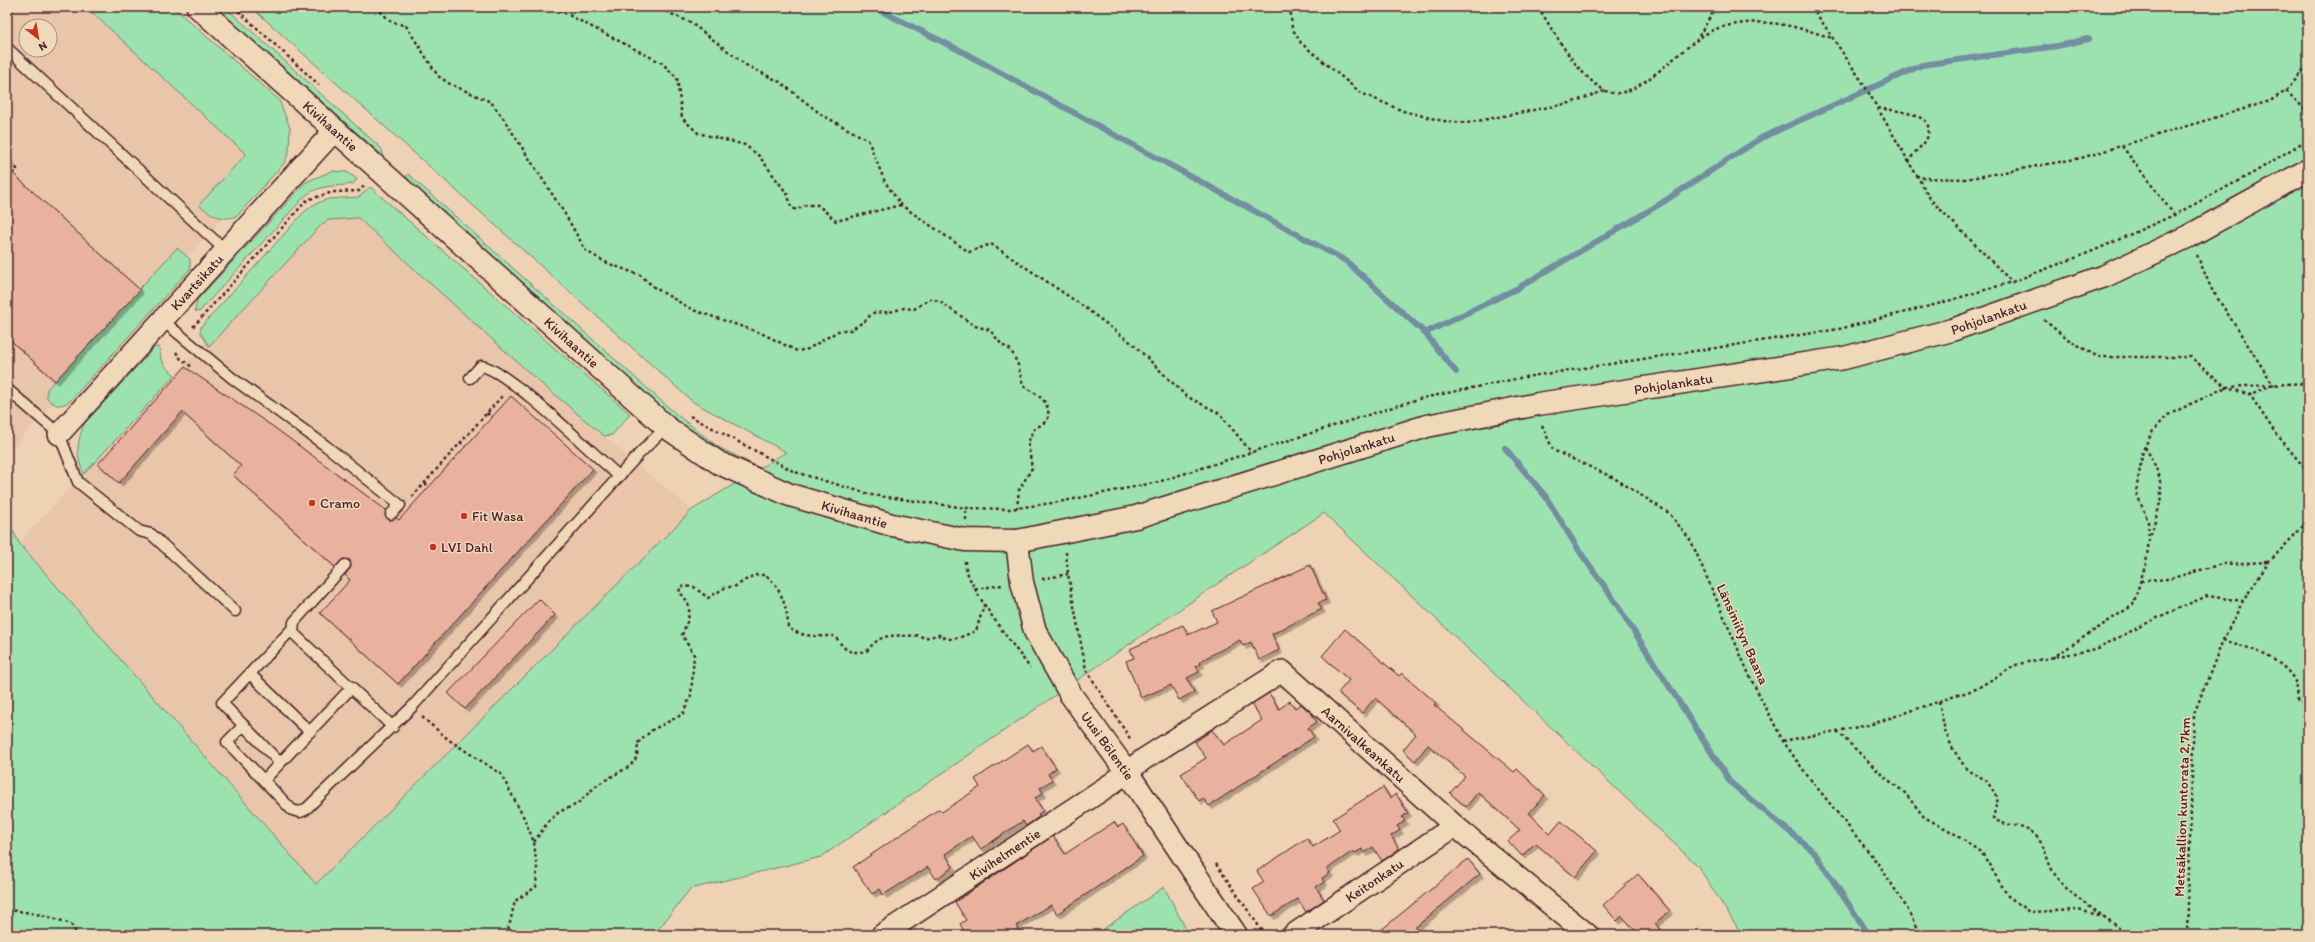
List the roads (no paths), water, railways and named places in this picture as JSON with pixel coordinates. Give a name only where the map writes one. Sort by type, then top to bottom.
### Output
[{"type":"main road","name":"Kivihaantie","points":[[198,7],[334,131],[666,427],[719,463],[790,495],[892,525],[966,540],[1017,541]]},
{"type":"main road","name":"Pohjolankatu","points":[[1017,541],[1136,517],[1427,426],[1538,404],[1844,358],[1944,332],[2026,305],[2105,276],[2189,236],[2308,170]]},
{"type":"main road","name":"Uusi Bölentie","points":[[1017,541],[1022,582],[1035,631],[1071,695],[1127,772],[1236,935]]},
{"type":"street","name":"Kvartsikatu","points":[[59,434],[334,131]]},
{"type":"street","name":"Aarnivalkeankatu","points":[[1127,772],[1282,671],[1456,826],[1588,935]]},
{"type":"street","name":"Kivihelmentie","points":[[882,935],[1127,772]]},
{"type":"street","name":"Keitonkatu","points":[[1293,935],[1456,826]]},
{"type":"lane","points":[[7,48],[226,251]]},
{"type":"lane","points":[[162,320],[182,339],[326,446],[400,505],[391,514]]},
{"type":"lane","points":[[470,378],[481,366],[494,370],[518,386],[619,476]]},
{"type":"lane","points":[[7,389],[59,434],[78,482],[139,531],[151,534],[235,611]]},
{"type":"lane","points":[[244,725],[227,742],[292,810],[300,812],[317,801],[411,708],[619,476],[666,427]]},
{"type":"lane","points":[[280,763],[222,703],[292,629],[294,622],[345,565]]},
{"type":"lane","points":[[292,629],[293,633],[393,727]]},
{"type":"lane","points":[[250,674],[310,732]]},
{"type":"lane","points":[[264,780],[352,687]]},
{"type":"waterway","points":[[873,7],[959,50],[1346,261],[1425,333],[1456,372]]},
{"type":"waterway","points":[[1425,333],[1518,288],[1660,204],[1761,138],[1922,65],[2057,46],[2088,39]]},
{"type":"waterway","points":[[1505,448],[1546,497],[1580,552],[1610,594],[1731,783],[1814,852],[1869,935]]},
{"type":"place","name":"Cramo","points":[[312,503]]},
{"type":"place","name":"Fit Wasa","points":[[464,516]]},
{"type":"place","name":"LVI Dahl","points":[[433,547]]}]
